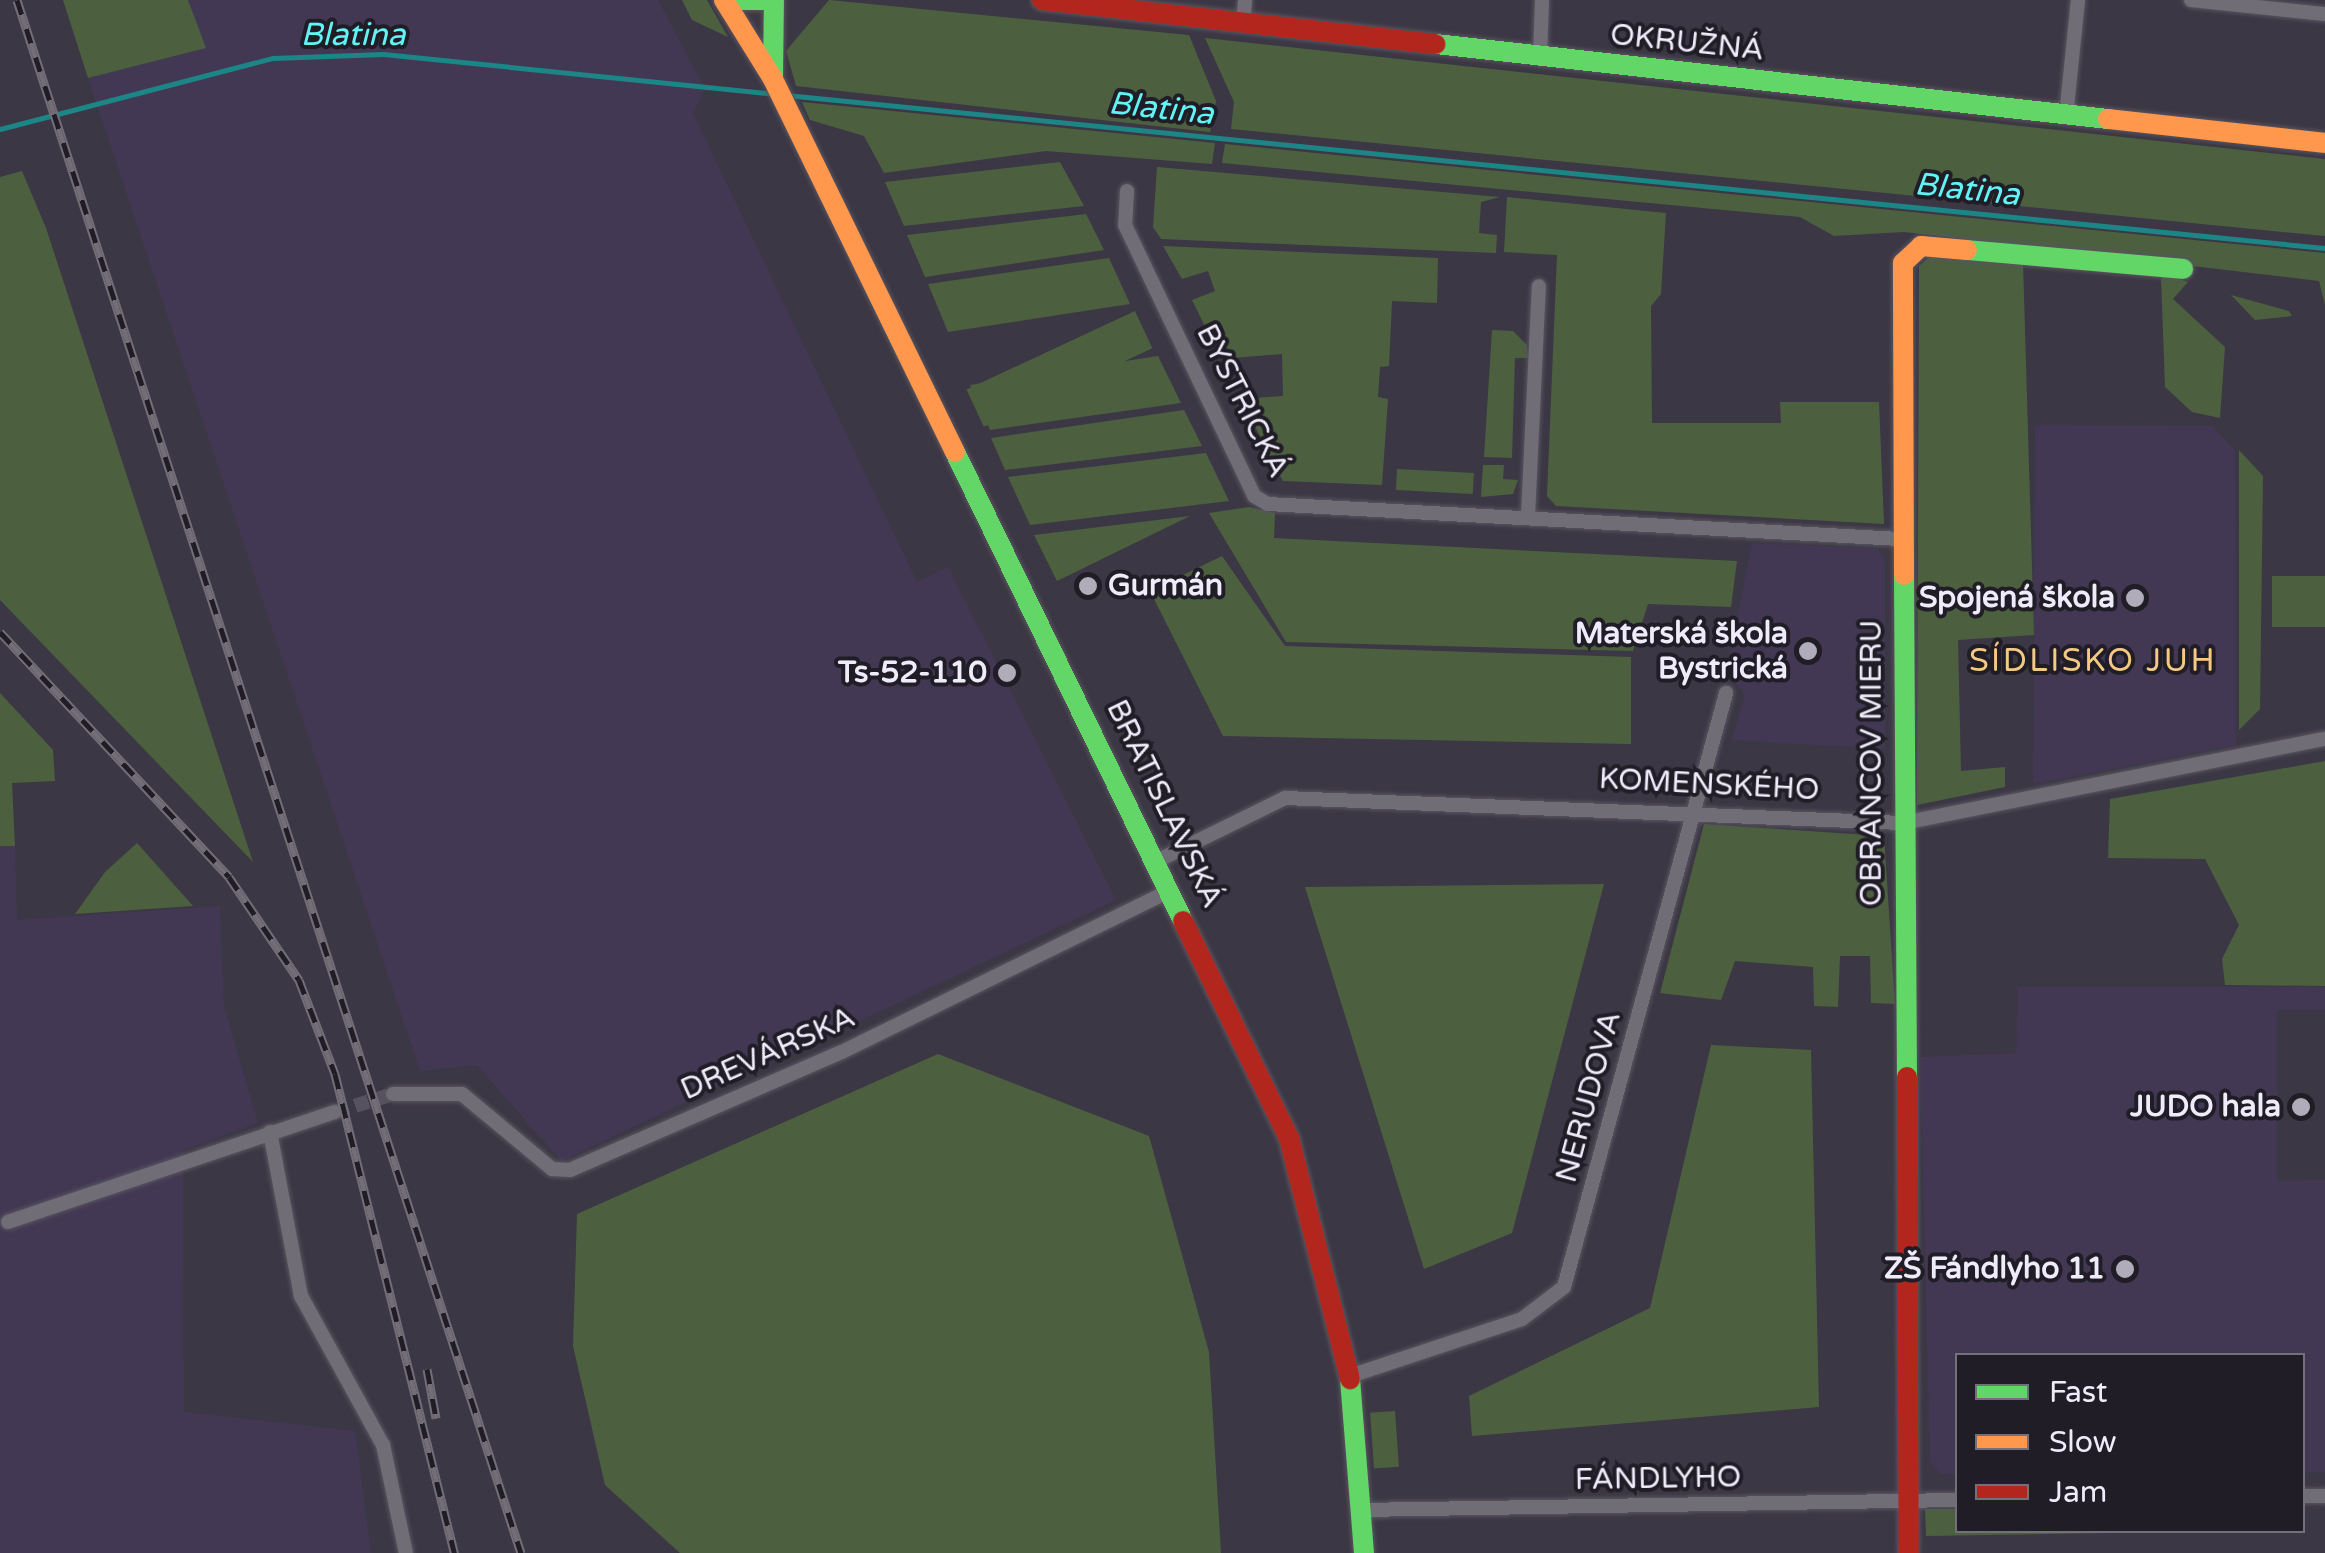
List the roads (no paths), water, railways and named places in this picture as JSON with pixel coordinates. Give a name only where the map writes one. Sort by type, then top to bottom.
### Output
[{"type":"street","points":[[728,0],[771,0],[773,78]]},
{"type":"street","name":"BRATISLAVSKÁ","points":[[728,0],[773,78],[1290,1138],[1350,1376],[1364,1553]]},
{"type":"street","name":"OKRUŽNÁ","points":[[1042,0],[2325,143]]},
{"type":"street","points":[[1242,24],[1245,0]]},
{"type":"street","points":[[1540,57],[1542,0]]},
{"type":"street","points":[[2066,116],[2078,0]]},
{"type":"street","points":[[2192,0],[2325,14]]},
{"type":"street","name":"BYSTRICKÁ","points":[[1127,191],[1125,225],[1254,496],[1283,507],[1528,516],[1900,538]]},
{"type":"street","name":"OBRANCOV MIERU","points":[[1909,1553],[1900,538],[1908,251],[2182,269]]},
{"type":"street","points":[[1528,516],[1539,286]]},
{"type":"street","name":"NERUDOVA","points":[[1350,1376],[1522,1319],[1564,1288],[1726,692]]},
{"type":"street","name":"KOMENSKÉHO","points":[[1157,861],[1285,798],[1695,809],[1902,823],[2325,739]]},
{"type":"street","name":"DREVÁRSKA","points":[[393,1094],[462,1094],[552,1169],[570,1170],[842,1052],[1170,890]]},
{"type":"street","points":[[8,1222],[335,1112]]},
{"type":"street","points":[[270,1132],[301,1296],[383,1446],[406,1553]]},
{"type":"street","name":"FÁNDLYHO","points":[[1360,1510],[1955,1500]]},
{"type":"waterway","name":"Blatina","points":[[0,129],[273,58],[383,54],[775,94]]},
{"type":"waterway","name":"Blatina","points":[[786,95],[2325,248]]},
{"type":"tunnel","points":[[335,1112],[393,1094]]},
{"type":"railway","points":[[17,0],[521,1553]]},
{"type":"railway","points":[[0,632],[229,877],[299,980],[335,1074],[454,1553]]},
{"type":"railway","points":[[427,1369],[436,1418]]},
{"type":"place","name":"Gurmán","points":[[1088,586]]},
{"type":"place","name":"Spojená škola","points":[[2135,598]]},
{"type":"place","name":"Materská škola Bystrická","points":[[1808,651]]},
{"type":"place","name":"Ts-52-110","points":[[1007,673]]},
{"type":"place","name":"JUDO hala","points":[[2301,1107]]},
{"type":"place","name":"ZŠ Fándlyho 11","points":[[2125,1269]]},
{"type":"district","name":"SÍDLISKO JUH","points":[[2093,661]]}]
